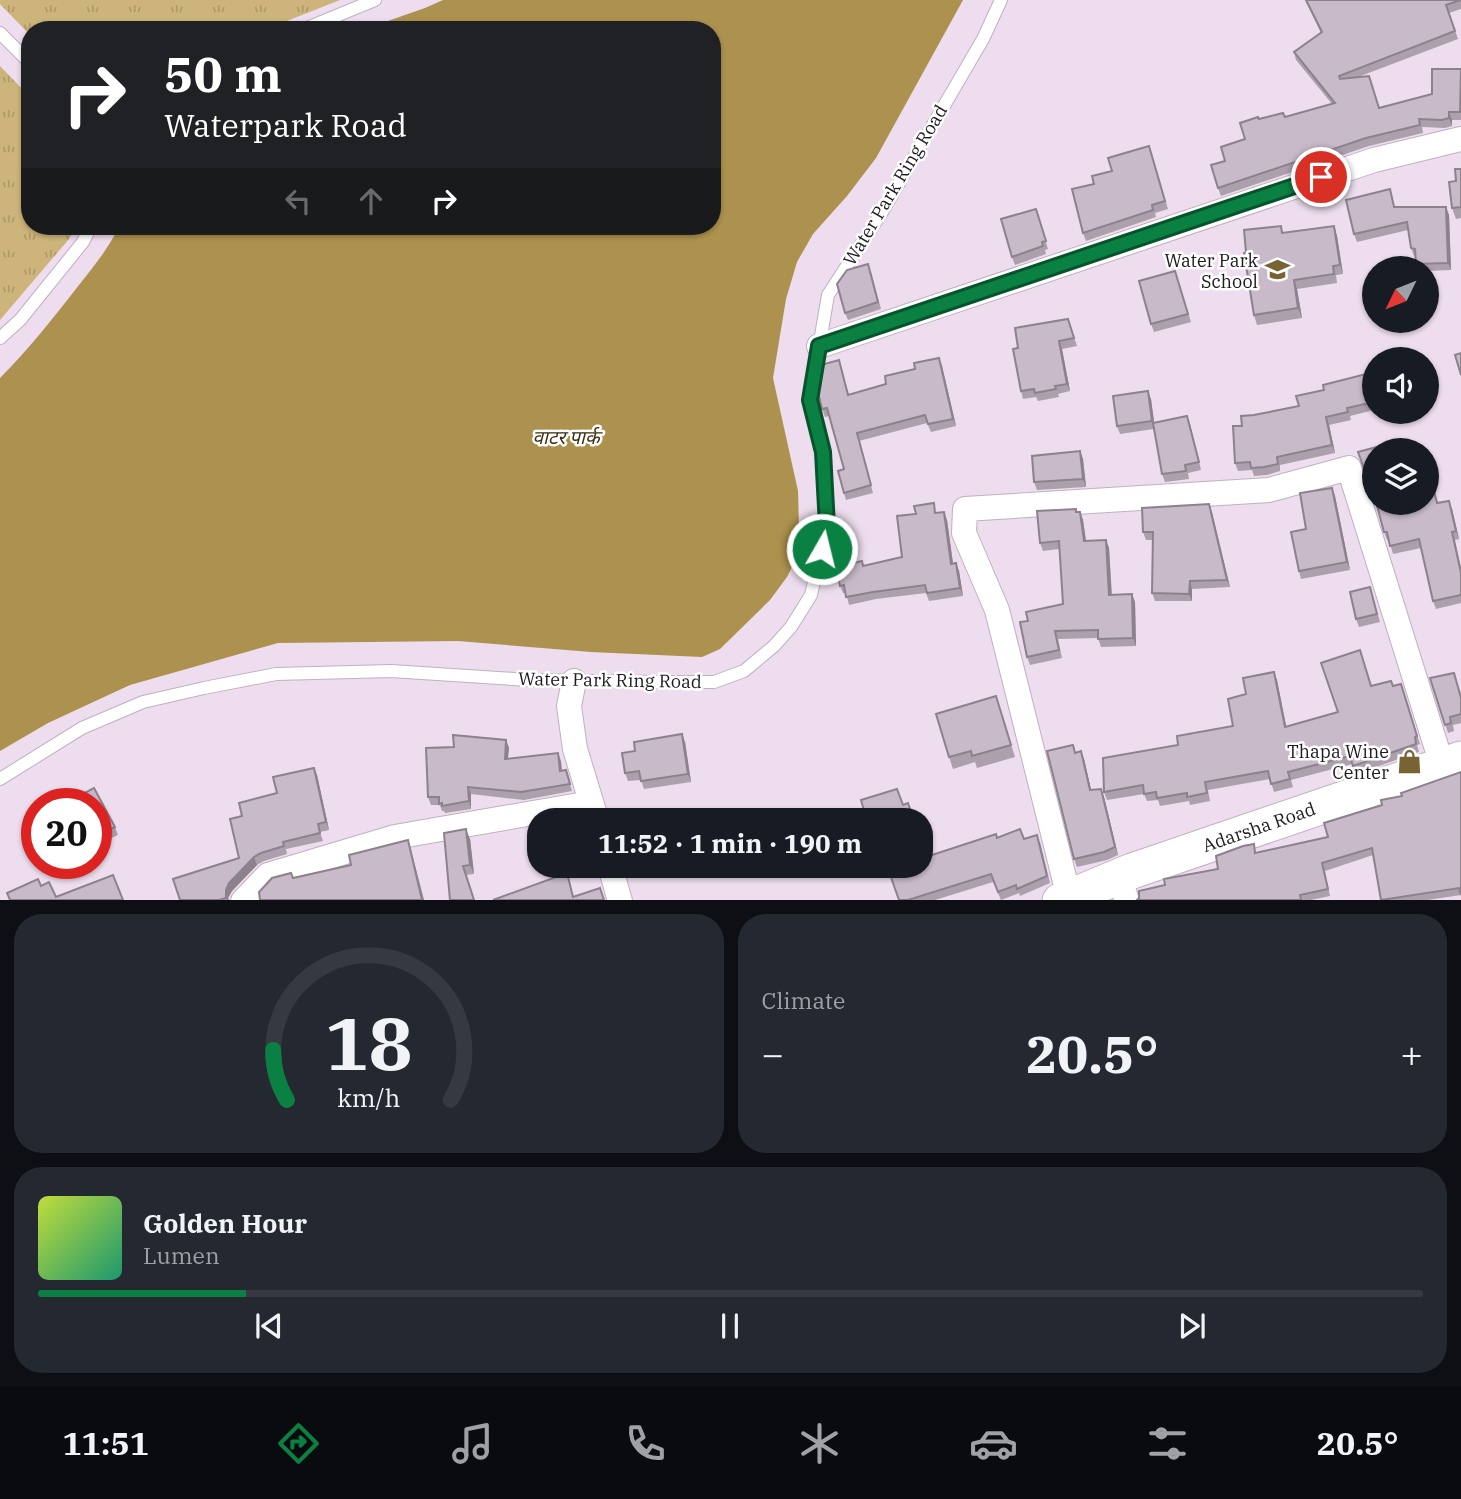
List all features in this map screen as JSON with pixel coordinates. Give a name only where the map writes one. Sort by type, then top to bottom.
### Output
[{"type":"main road","name":"Adarsha Road","points":[[1064,899],[1123,888],[1452,762]]},
{"type":"street","points":[[819,346],[1374,160],[1461,139]]},
{"type":"street","points":[[1064,899],[997,610],[964,533],[965,509],[1269,490],[1349,468],[1452,762]]},
{"type":"street","points":[[575,681],[569,706],[573,738],[593,808]]},
{"type":"street","points":[[244,900],[268,875],[396,837],[527,820]]},
{"type":"street","points":[[613,878],[620,900]]},
{"type":"lane","points":[[324,21],[375,0]]},
{"type":"lane","name":"Water Park Ring Road","points":[[0,779],[82,728],[143,702],[276,674],[391,671],[575,681],[714,682],[744,671],[774,646],[791,627],[811,595],[827,526],[823,452],[810,400],[828,295],[902,177],[983,39],[1001,0]]},
{"type":"lane","points":[[0,33],[21,54]]},
{"type":"lane","points":[[0,338],[20,320],[86,235]]},
{"type":"green space","points":[[0,0],[340,0],[287,21],[21,21],[21,26],[0,4]]},
{"type":"green space","points":[[0,66],[21,88],[21,235],[71,235],[0,320]]},
{"type":"water","name":"वाटर पार्क","points":[[443,0],[963,0],[876,158],[813,234],[797,262],[786,299],[773,378],[798,491],[799,527],[787,577],[770,600],[720,649],[702,657],[591,652],[458,641],[278,643],[130,685],[48,723],[0,751],[0,378],[41,333],[90,271],[114,235],[721,235],[721,21],[388,21]]},
{"type":"building","points":[[1306,0],[1461,0],[1446,5],[1455,31],[1339,76],[1340,79],[1369,76],[1379,108],[1432,94],[1432,69],[1461,69],[1460,112],[1449,112],[1449,118],[1442,120],[1419,119],[1420,125],[1366,138],[1218,188],[1211,165],[1225,161],[1221,147],[1245,139],[1240,123],[1283,113],[1285,117],[1335,103],[1294,52],[1322,32]]},
{"type":"building","points":[[1149,146],[1165,201],[1152,205],[1153,210],[1083,233],[1072,189],[1094,184],[1092,176],[1112,171],[1108,158]]},
{"type":"building","points":[[1455,169],[1461,169],[1461,207],[1452,208],[1449,182],[1456,181]]},
{"type":"building","points":[[1390,189],[1394,207],[1446,207],[1448,263],[1439,263],[1439,256],[1415,256],[1415,249],[1411,248],[1407,222],[1354,234],[1346,200]]},
{"type":"building","points":[[1036,209],[1046,241],[1042,242],[1043,246],[1012,257],[1001,219]]},
{"type":"building","points":[[1281,226],[1282,233],[1334,226],[1340,265],[1333,266],[1334,274],[1294,280],[1298,308],[1254,315],[1244,253],[1244,230]]},
{"type":"building","points":[[868,264],[878,302],[845,313],[837,284],[847,270]]},
{"type":"building","points":[[1175,271],[1188,314],[1151,324],[1139,281]]},
{"type":"building","points":[[1068,319],[1074,338],[1059,341],[1067,384],[1035,393],[1034,389],[1021,391],[1013,349],[1018,348],[1015,328]]},
{"type":"building","points":[[1461,353],[1461,375],[1455,355]]},
{"type":"building","points":[[939,358],[953,419],[928,424],[925,415],[857,433],[871,485],[844,493],[838,471],[844,469],[827,408],[822,409],[817,388],[821,365],[839,360],[848,395],[886,384],[885,376],[915,369],[914,363]]},
{"type":"building","points":[[1362,375],[1362,405],[1347,408],[1348,412],[1326,417],[1332,445],[1277,457],[1278,464],[1264,467],[1251,468],[1250,462],[1235,463],[1233,426],[1242,426],[1241,416],[1299,406],[1296,396],[1324,390],[1323,385]]},
{"type":"building","points":[[1148,391],[1152,421],[1117,426],[1113,396]]},
{"type":"building","points":[[1187,416],[1199,462],[1185,465],[1186,471],[1162,474],[1153,423]]},
{"type":"building","points":[[1080,451],[1083,479],[1034,482],[1032,456]]},
{"type":"building","points":[[1332,488],[1347,562],[1299,571],[1291,532],[1306,529],[1300,493]]},
{"type":"building","points":[[1449,501],[1456,531],[1452,532],[1461,573],[1461,595],[1433,601],[1419,539],[1390,546],[1387,532],[1384,532],[1379,515],[1439,515],[1439,503]]},
{"type":"building","points":[[934,503],[935,513],[944,512],[951,564],[956,563],[960,588],[927,593],[925,585],[846,597],[844,585],[840,586],[836,567],[862,561],[863,566],[902,557],[897,516],[916,514],[914,506]]},
{"type":"building","points":[[1209,504],[1227,580],[1190,581],[1189,594],[1152,593],[1153,532],[1143,532],[1142,508]]},
{"type":"building","points":[[1076,509],[1076,512],[1080,512],[1084,541],[1106,540],[1109,595],[1132,594],[1133,638],[1098,639],[1098,630],[1055,631],[1059,650],[1027,657],[1020,622],[1028,621],[1026,612],[1063,604],[1059,541],[1040,543],[1037,511]]},
{"type":"building","points":[[1370,587],[1377,614],[1356,619],[1350,592]]},
{"type":"building","points":[[1360,650],[1371,686],[1391,681],[1393,686],[1401,684],[1417,736],[1416,744],[1353,766],[1350,756],[1288,772],[1290,779],[1271,784],[1268,771],[1205,782],[1207,793],[1187,797],[1187,793],[1157,798],[1156,792],[1144,794],[1143,785],[1104,792],[1103,758],[1178,745],[1177,736],[1233,726],[1228,699],[1246,694],[1243,678],[1274,672],[1285,727],[1338,712],[1321,663]]},
{"type":"building","points":[[1454,673],[1461,698],[1461,714],[1450,717],[1451,723],[1445,725],[1430,678]]},
{"type":"building","points":[[996,696],[1011,745],[972,756],[971,751],[949,757],[936,714]]},
{"type":"building","points":[[682,734],[688,774],[641,781],[639,771],[625,773],[622,753],[635,751],[634,742]]},
{"type":"building","points":[[453,735],[506,740],[505,759],[558,753],[560,771],[566,770],[570,784],[521,792],[468,787],[469,801],[442,806],[442,803],[439,804],[439,797],[428,797],[426,748],[454,747]]},
{"type":"building","points":[[1073,745],[1075,753],[1081,751],[1090,790],[1101,789],[1115,847],[1074,859],[1047,751]]},
{"type":"building","points":[[314,768],[326,822],[318,824],[320,833],[283,842],[284,846],[254,857],[229,883],[226,898],[180,900],[173,879],[239,858],[230,819],[242,816],[239,803],[277,793],[273,777]]},
{"type":"building","points":[[1461,772],[1461,895],[1459,888],[1381,900],[1372,848],[1322,863],[1328,889],[1300,895],[1301,900],[1137,900],[1139,891],[1165,885],[1164,879],[1218,869],[1216,856],[1254,844],[1255,853],[1328,837],[1324,823],[1382,805],[1381,800],[1402,796],[1401,793]]},
{"type":"building","points":[[897,789],[903,805],[908,803],[910,808],[863,808],[861,800]]},
{"type":"building","points":[[466,829],[470,865],[463,866],[474,900],[450,900],[444,833]]},
{"type":"building","points":[[1020,829],[1024,839],[1037,835],[1047,876],[1017,889],[1016,885],[998,892],[991,874],[908,900],[899,900],[891,878],[933,878],[933,855],[996,834],[997,838]]},
{"type":"building","points":[[408,840],[422,900],[260,900],[259,892],[272,878],[291,873],[293,878],[351,865],[349,855]]},
{"type":"building","points":[[112,875],[123,900],[10,900],[7,893],[38,879],[41,886],[49,882],[56,897],[103,879],[112,879]]},
{"type":"building","points":[[553,878],[568,878],[573,897],[600,888],[604,900],[493,900]]},
{"type":"place","name":"Water Park School","points":[[1278,270]]},
{"type":"place","name":"Thapa Wine Center","points":[[1409,761]]},
{"type":"route","points":[[822,549],[827,526],[823,452],[810,400],[819,346],[1321,177]]}]
